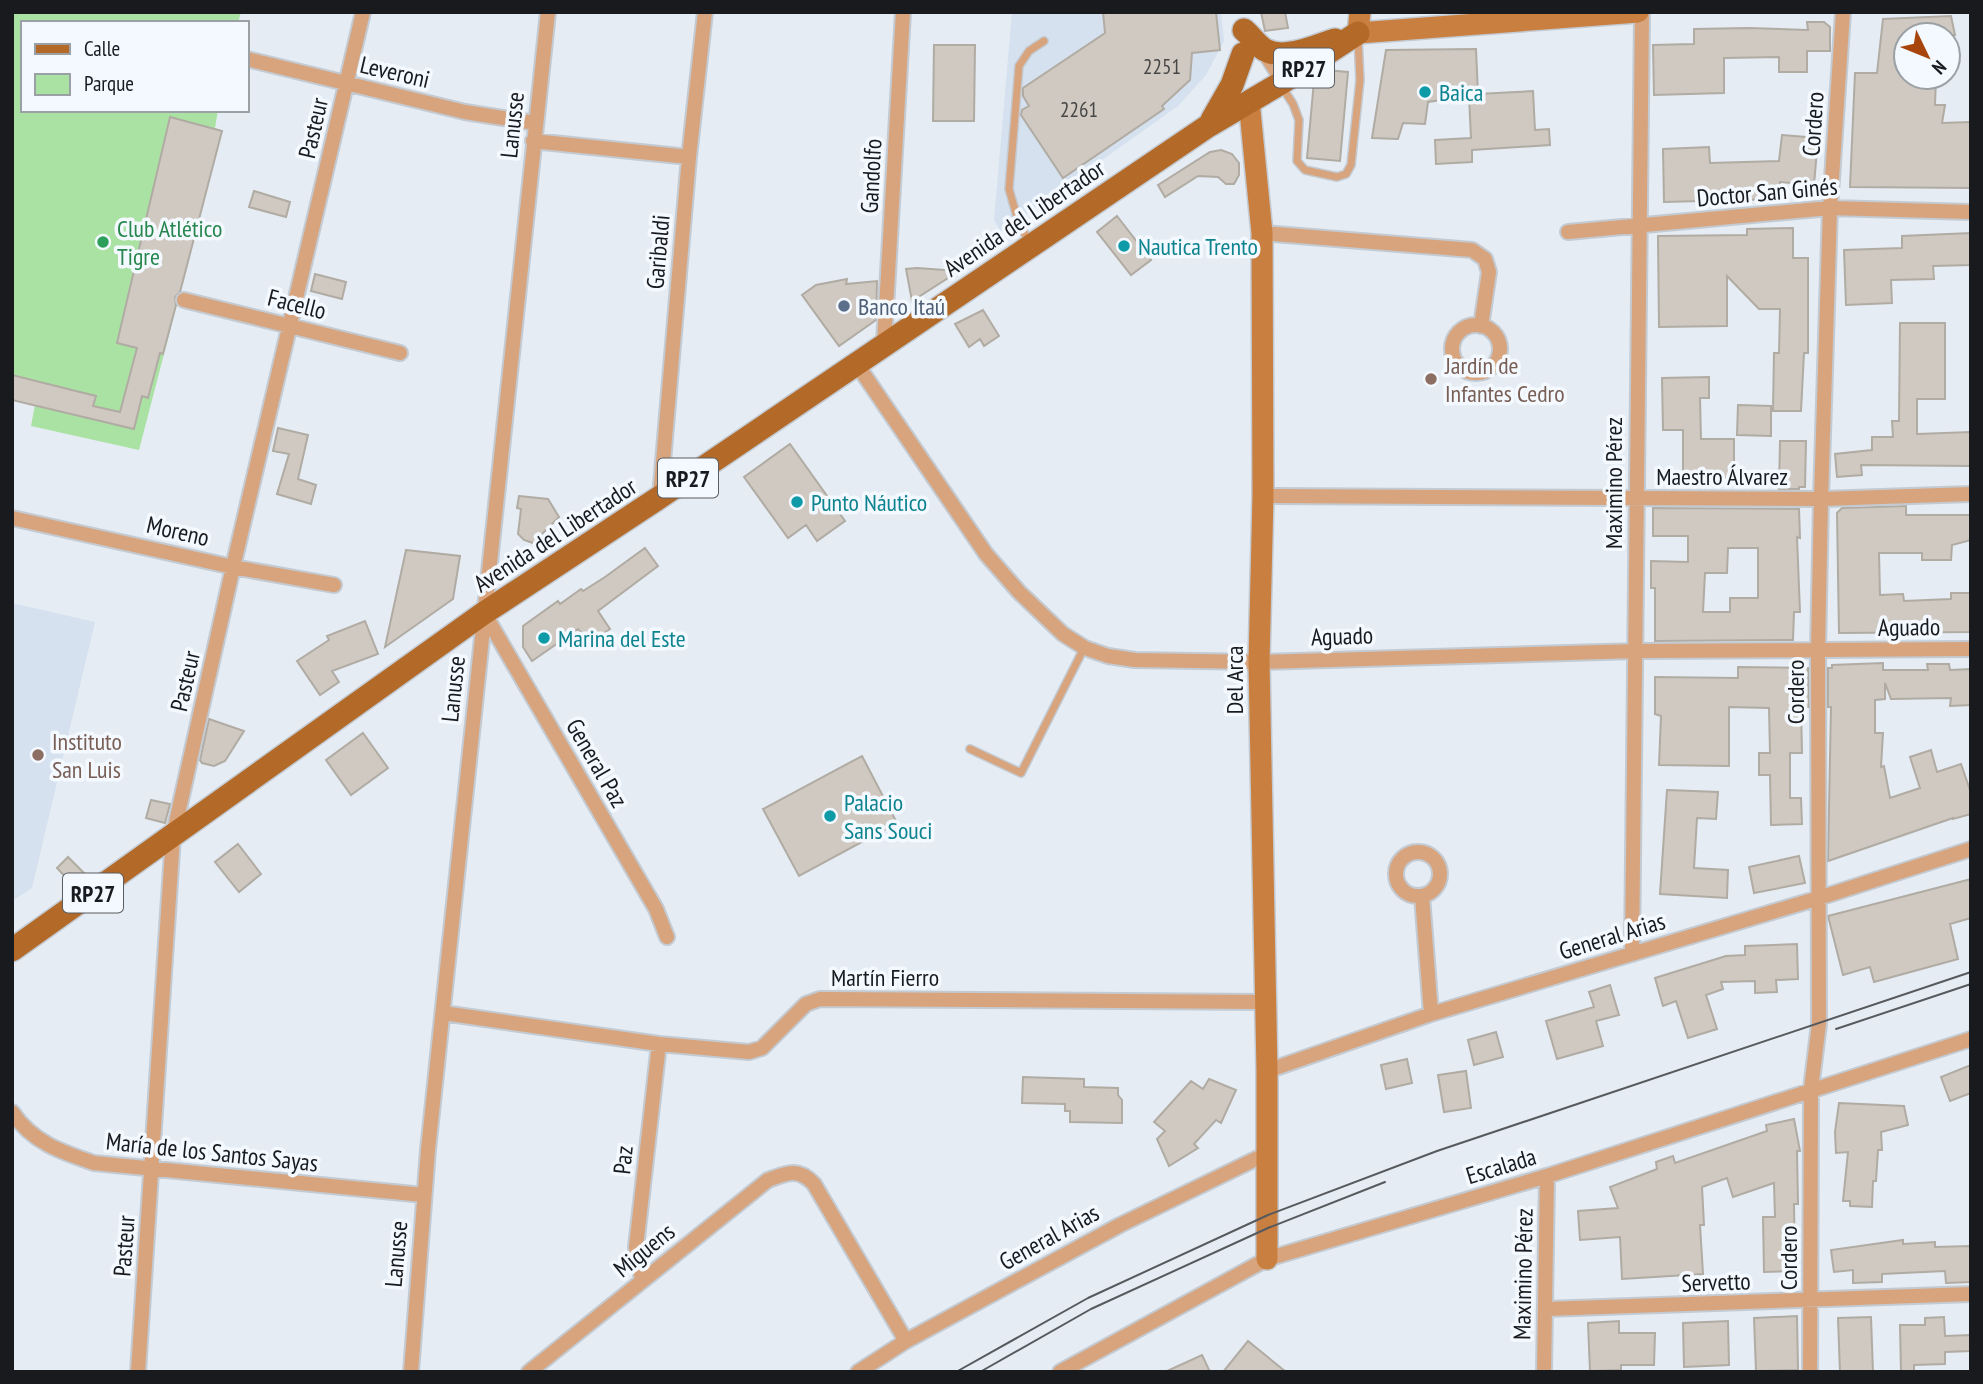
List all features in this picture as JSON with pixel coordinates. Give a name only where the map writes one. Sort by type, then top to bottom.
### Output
[{"type":"main road","name":"RP27","points":[[1244,21],[1263,49],[1274,53],[1288,53],[1359,22]]},
{"type":"main road","name":"RP27","points":[[1244,21],[1249,101]]},
{"type":"main road","name":"Avenida del Libertador","points":[[12,950],[484,613],[1208,126],[1281,83],[1359,22]]},
{"type":"main road","name":"RP27","points":[[1208,126],[1224,101],[1244,54]]},
{"type":"street","name":"Pasteur","points":[[138,1372],[173,836],[363,12]]},
{"type":"street","name":"Lanusse","points":[[411,1372],[424,1195],[548,12]]},
{"type":"street","name":"Garibaldi","points":[[660,497],[689,157],[705,12]]},
{"type":"street","name":"Gandolfo","points":[[884,343],[903,12]]},
{"type":"street","name":"Avenida del Libertador","points":[[1359,22],[1640,12]]},
{"type":"street","name":"Maximino Pérez","points":[[1632,954],[1637,651],[1635,498],[1640,12]]},
{"type":"street","name":"Cordero","points":[[1810,1372],[1811,1089],[1819,1024],[1818,651],[1821,499],[1829,208],[1843,12]]},
{"type":"street","name":"Leveroni","points":[[248,59],[466,112],[535,123]]},
{"type":"street","name":"Del Arca","points":[[1249,101],[1262,233],[1263,496],[1259,662],[1267,1071],[1267,1259]]},
{"type":"street","points":[[533,141],[689,157]]},
{"type":"street","name":"Doctor San Ginés","points":[[1568,232],[1829,208],[1971,212]]},
{"type":"street","points":[[1262,233],[1472,250],[1485,259],[1489,272],[1481,326]]},
{"type":"street","name":"Facello","points":[[184,300],[400,353]]},
{"type":"street","name":"Aguado","points":[[856,363],[986,554],[1046,620],[1085,648],[1108,656],[1135,660],[1259,662],[1637,651],[1971,649]]},
{"type":"street","name":"Maestro Álvarez","points":[[1263,496],[1821,499],[1971,494]]},
{"type":"street","name":"Moreno","points":[[12,518],[233,567],[334,585]]},
{"type":"street","name":"General Paz","points":[[484,613],[656,909],[667,937]]},
{"type":"street","name":"General Arias","points":[[1267,1071],[1431,1014],[1819,898],[1971,849]]},
{"type":"street","points":[[1422,896],[1431,1014]]},
{"type":"street","name":"Martín Fierro","points":[[443,1013],[659,1044],[749,1052],[762,1048],[795,1012],[820,999],[1265,1002]]},
{"type":"street","name":"Escalada","points":[[1060,1372],[1267,1259],[1546,1176],[1971,1039]]},
{"type":"street","name":"Paz","points":[[642,1280],[636,1247],[659,1044]]},
{"type":"street","name":"María de los Santos Sayas","points":[[12,1112],[33,1137],[60,1152],[94,1163],[424,1195]]},
{"type":"street","name":"General Arias","points":[[859,1372],[906,1341],[1120,1225],[1268,1153]]},
{"type":"street","name":"Miguens","points":[[529,1372],[768,1180],[792,1172],[807,1177],[814,1184],[906,1341]]},
{"type":"street","name":"Maximino Pérez","points":[[1544,1372],[1546,1176]]},
{"type":"street","name":"Servetto","points":[[1546,1309],[1810,1302],[1971,1294]]},
{"type":"lane","points":[[1244,21],[1300,120],[1297,161],[1305,170],[1337,177],[1346,174],[1351,165],[1360,80],[1359,22]]},
{"type":"lane","points":[[1031,245],[1019,223],[1009,189],[1019,66],[1029,51],[1044,41]]},
{"type":"lane","points":[[970,749],[1021,774],[1085,648]]},
{"type":"shaded area","points":[[1012,12],[1221,12],[1224,41],[1206,75],[1178,106],[1001,232],[994,220]]},
{"type":"shaded area","name":"Instituto San Luis","points":[[12,603],[95,622],[32,888],[12,901]]},
{"type":"green space","name":"Club Atlético Tigre","points":[[12,12],[241,12],[239,21],[21,21],[21,112],[218,112],[215,128],[222,131],[139,450],[31,426],[35,405],[12,400]]},
{"type":"building","points":[[1103,12],[1216,12],[1220,50],[1192,53],[1190,80],[1162,106],[1164,109],[1063,178],[1021,115],[1022,110],[1029,106],[1023,96],[1023,88],[1105,33]]},
{"type":"building","points":[[1261,12],[1285,12],[1288,28],[1265,31]]},
{"type":"building","points":[[1951,16],[1952,21],[1892,21],[1892,91],[1936,91],[1935,105],[1945,105],[1942,123],[1971,122],[1971,188],[1850,187],[1855,73],[1877,73],[1883,19]]},
{"type":"building","points":[[1807,22],[1824,22],[1830,27],[1830,51],[1807,51],[1807,72],[1779,72],[1779,57],[1724,58],[1724,93],[1654,95],[1653,45],[1694,44],[1694,29],[1808,30]]},
{"type":"building","points":[[934,45],[975,45],[974,121],[933,121]]},
{"type":"building","points":[[1476,49],[1478,94],[1533,91],[1535,130],[1549,129],[1550,145],[1472,150],[1472,162],[1436,164],[1435,140],[1471,138],[1469,96],[1428,102],[1425,124],[1403,123],[1398,139],[1372,138],[1386,50]]},
{"type":"building","points":[[1326,70],[1348,72],[1340,161],[1307,158],[1314,81]]},
{"type":"building","points":[[170,117],[222,131],[180,292],[175,297],[176,305],[163,354],[160,353],[148,398],[142,396],[134,429],[12,400],[12,375],[96,396],[93,406],[120,412],[137,348],[117,343]]},
{"type":"building","points":[[1782,135],[1818,138],[1814,185],[1780,182],[1780,199],[1664,202],[1663,149],[1709,147],[1710,163],[1779,161]]},
{"type":"building","points":[[1221,150],[1232,154],[1239,163],[1239,175],[1234,184],[1226,184],[1218,177],[1198,176],[1165,197],[1158,185],[1210,152]]},
{"type":"building","points":[[254,191],[290,202],[286,217],[249,207]]},
{"type":"building","name":"Nautica Trento","points":[[1117,216],[1151,260],[1131,275],[1097,232]]},
{"type":"building","points":[[1793,228],[1793,258],[1808,258],[1808,353],[1804,353],[1801,411],[1773,411],[1774,353],[1779,353],[1780,309],[1759,309],[1727,276],[1727,326],[1659,327],[1658,236],[1747,235],[1747,229]]},
{"type":"building","points":[[1971,233],[1971,265],[1933,266],[1934,279],[1891,280],[1892,303],[1846,305],[1844,250],[1902,248],[1902,236]]},
{"type":"building","points":[[906,269],[959,271],[912,301]]},
{"type":"building","points":[[315,274],[346,282],[342,299],[311,291]]},
{"type":"building","name":"Banco Itaú","points":[[847,279],[846,284],[877,281],[876,320],[839,346],[802,295],[816,285]]},
{"type":"building","points":[[983,310],[999,336],[984,346],[980,339],[969,347],[955,324]]},
{"type":"building","points":[[1900,323],[1945,323],[1945,399],[1917,399],[1917,434],[1971,432],[1971,466],[1861,465],[1862,475],[1837,477],[1835,454],[1872,450],[1872,437],[1893,437],[1892,421],[1899,421]]},
{"type":"building","points":[[1709,377],[1709,398],[1700,398],[1701,439],[1734,439],[1734,478],[1683,478],[1683,430],[1663,430],[1662,378]]},
{"type":"building","points":[[1738,405],[1771,406],[1771,436],[1737,435]]},
{"type":"building","points":[[278,428],[308,435],[298,479],[316,485],[311,504],[277,494],[289,454],[273,451]]},
{"type":"building","points":[[1780,441],[1806,441],[1805,487],[1779,489]]},
{"type":"building","name":"Punto Náutico","points":[[790,444],[845,521],[817,541],[806,525],[788,538],[744,477]]},
{"type":"building","points":[[519,496],[548,499],[559,517],[533,543],[518,534],[521,509],[517,508]]},
{"type":"building","points":[[1906,506],[1906,515],[1971,515],[1971,540],[1952,545],[1951,560],[1922,560],[1922,553],[1879,553],[1880,595],[1903,594],[1904,601],[1951,599],[1951,593],[1971,593],[1971,632],[1839,633],[1837,513],[1842,508]]},
{"type":"building","points":[[1653,508],[1799,509],[1800,538],[1797,537],[1800,612],[1794,612],[1793,640],[1655,641],[1655,588],[1651,588],[1651,561],[1688,562],[1688,536],[1653,536]],"holes":[[[1728,548],[1758,548],[1758,598],[1730,598],[1730,612],[1703,612],[1705,573],[1727,573]]]},
{"type":"building","points":[[645,548],[658,566],[598,611],[610,629],[590,643],[578,629],[532,661],[523,647],[523,626],[558,601],[560,604],[605,577]]},
{"type":"building","points":[[406,550],[460,556],[453,599],[385,647]]},
{"type":"building","points":[[365,621],[378,654],[332,671],[339,682],[320,695],[297,661],[329,640],[327,636]]},
{"type":"building","points":[[1883,663],[1883,670],[1928,670],[1927,664],[1949,664],[1950,670],[1971,669],[1971,705],[1950,706],[1951,698],[1891,699],[1885,683],[1885,699],[1875,700],[1875,733],[1883,733],[1881,767],[1884,766],[1890,798],[1920,788],[1910,757],[1931,750],[1937,772],[1961,764],[1971,793],[1971,814],[1828,861],[1831,707],[1828,707],[1828,668],[1832,668],[1832,665]]},
{"type":"building","points":[[1738,667],[1808,668],[1809,707],[1801,707],[1802,753],[1790,753],[1790,798],[1801,798],[1802,824],[1771,825],[1770,775],[1759,775],[1759,753],[1770,753],[1769,708],[1729,707],[1729,766],[1659,765],[1661,716],[1655,714],[1655,677],[1738,678]]},
{"type":"building","points":[[209,719],[244,731],[225,761],[214,766],[200,760]]},
{"type":"building","points":[[363,733],[388,768],[351,795],[326,760]]},
{"type":"building","name":"Palacio Sans Souci","points":[[862,756],[897,823],[799,876],[763,809]]},
{"type":"building","points":[[1667,790],[1718,792],[1716,819],[1697,818],[1694,868],[1728,870],[1727,898],[1660,894]]},
{"type":"building","points":[[151,800],[170,804],[165,823],[146,818]]},
{"type":"building","points":[[238,844],[261,874],[239,892],[215,862]]},
{"type":"building","points":[[1799,856],[1805,883],[1754,893],[1749,867]]},
{"type":"building","points":[[68,857],[84,873],[72,884],[57,868]]},
{"type":"building","points":[[1971,879],[1971,918],[1950,924],[1958,959],[1874,982],[1870,967],[1843,975],[1828,916]]},
{"type":"building","points":[[1797,944],[1798,979],[1776,980],[1777,992],[1755,993],[1755,981],[1721,982],[1723,989],[1706,995],[1717,1029],[1688,1038],[1676,1001],[1663,1006],[1655,978],[1726,956],[1745,955],[1745,946]]},
{"type":"building","points":[[1610,985],[1619,1015],[1596,1021],[1603,1046],[1557,1059],[1546,1021],[1594,1007],[1589,992]]},
{"type":"building","points":[[1496,1032],[1503,1057],[1474,1065],[1468,1040]]},
{"type":"building","points":[[1407,1059],[1412,1083],[1386,1089],[1381,1065]]},
{"type":"building","points":[[1971,1065],[1971,1093],[1950,1101],[1941,1077]]},
{"type":"building","points":[[1466,1071],[1471,1108],[1444,1112],[1438,1075]]},
{"type":"building","points":[[1023,1077],[1084,1079],[1084,1087],[1118,1088],[1118,1095],[1122,1100],[1122,1123],[1070,1122],[1070,1111],[1065,1111],[1065,1104],[1022,1103]]},
{"type":"building","points":[[1209,1079],[1236,1090],[1221,1123],[1216,1120],[1194,1144],[1198,1148],[1169,1166],[1157,1139],[1165,1131],[1154,1122],[1191,1081],[1203,1089]]},
{"type":"building","points":[[1839,1103],[1904,1106],[1908,1125],[1881,1132],[1882,1150],[1878,1150],[1872,1207],[1850,1206],[1850,1201],[1843,1201],[1848,1152],[1836,1153],[1835,1132]]},
{"type":"building","points":[[1794,1119],[1800,1151],[1797,1151],[1798,1204],[1794,1204],[1795,1271],[1764,1272],[1763,1217],[1775,1217],[1774,1183],[1733,1197],[1727,1178],[1702,1187],[1704,1225],[1700,1225],[1703,1274],[1622,1279],[1620,1237],[1580,1240],[1578,1211],[1618,1208],[1610,1187],[1657,1169],[1656,1162],[1673,1156],[1675,1163],[1767,1131],[1766,1125]]},
{"type":"building","points":[[1903,1240],[1903,1244],[1935,1242],[1935,1247],[1971,1246],[1971,1282],[1946,1283],[1945,1271],[1882,1274],[1882,1282],[1853,1283],[1853,1270],[1834,1272],[1831,1250]]},
{"type":"building","points":[[1797,1316],[1798,1370],[1756,1371],[1754,1318]]},
{"type":"building","points":[[1871,1317],[1873,1372],[1840,1372],[1838,1318]]},
{"type":"building","points":[[1944,1317],[1945,1336],[1971,1335],[1971,1351],[1945,1352],[1945,1364],[1914,1365],[1914,1372],[1901,1372],[1900,1325],[1925,1325],[1925,1318]]},
{"type":"building","points":[[1619,1321],[1619,1333],[1655,1333],[1654,1365],[1621,1365],[1621,1370],[1590,1371],[1588,1323]]},
{"type":"building","points":[[1728,1321],[1729,1365],[1684,1367],[1683,1323]]},
{"type":"building","points":[[1248,1341],[1286,1372],[1223,1372]]},
{"type":"building","points":[[1202,1355],[1210,1372],[1165,1372]]},
{"type":"tram line","points":[[956,1372],[1088,1298],[1268,1215],[1437,1151],[1971,972]]},
{"type":"tram line","points":[[1836,1029],[1971,984]]},
{"type":"tram line","points":[[980,1372],[1091,1309],[1268,1228],[1385,1182]]},
{"type":"place","name":"Baica","points":[[1425,92]]},
{"type":"place","name":"Club Atlético Tigre","points":[[103,242]]},
{"type":"place","name":"Nautica Trento","points":[[1124,246]]},
{"type":"place","name":"Banco Itaú","points":[[844,306]]},
{"type":"place","name":"Jardín de Infantes Cedro","points":[[1431,379]]},
{"type":"place","name":"Punto Náutico","points":[[797,502]]},
{"type":"place","name":"Marina del Este","points":[[544,638]]},
{"type":"place","name":"Instituto San Luis","points":[[38,755]]},
{"type":"place","name":"Palacio Sans Souci","points":[[830,816]]}]
